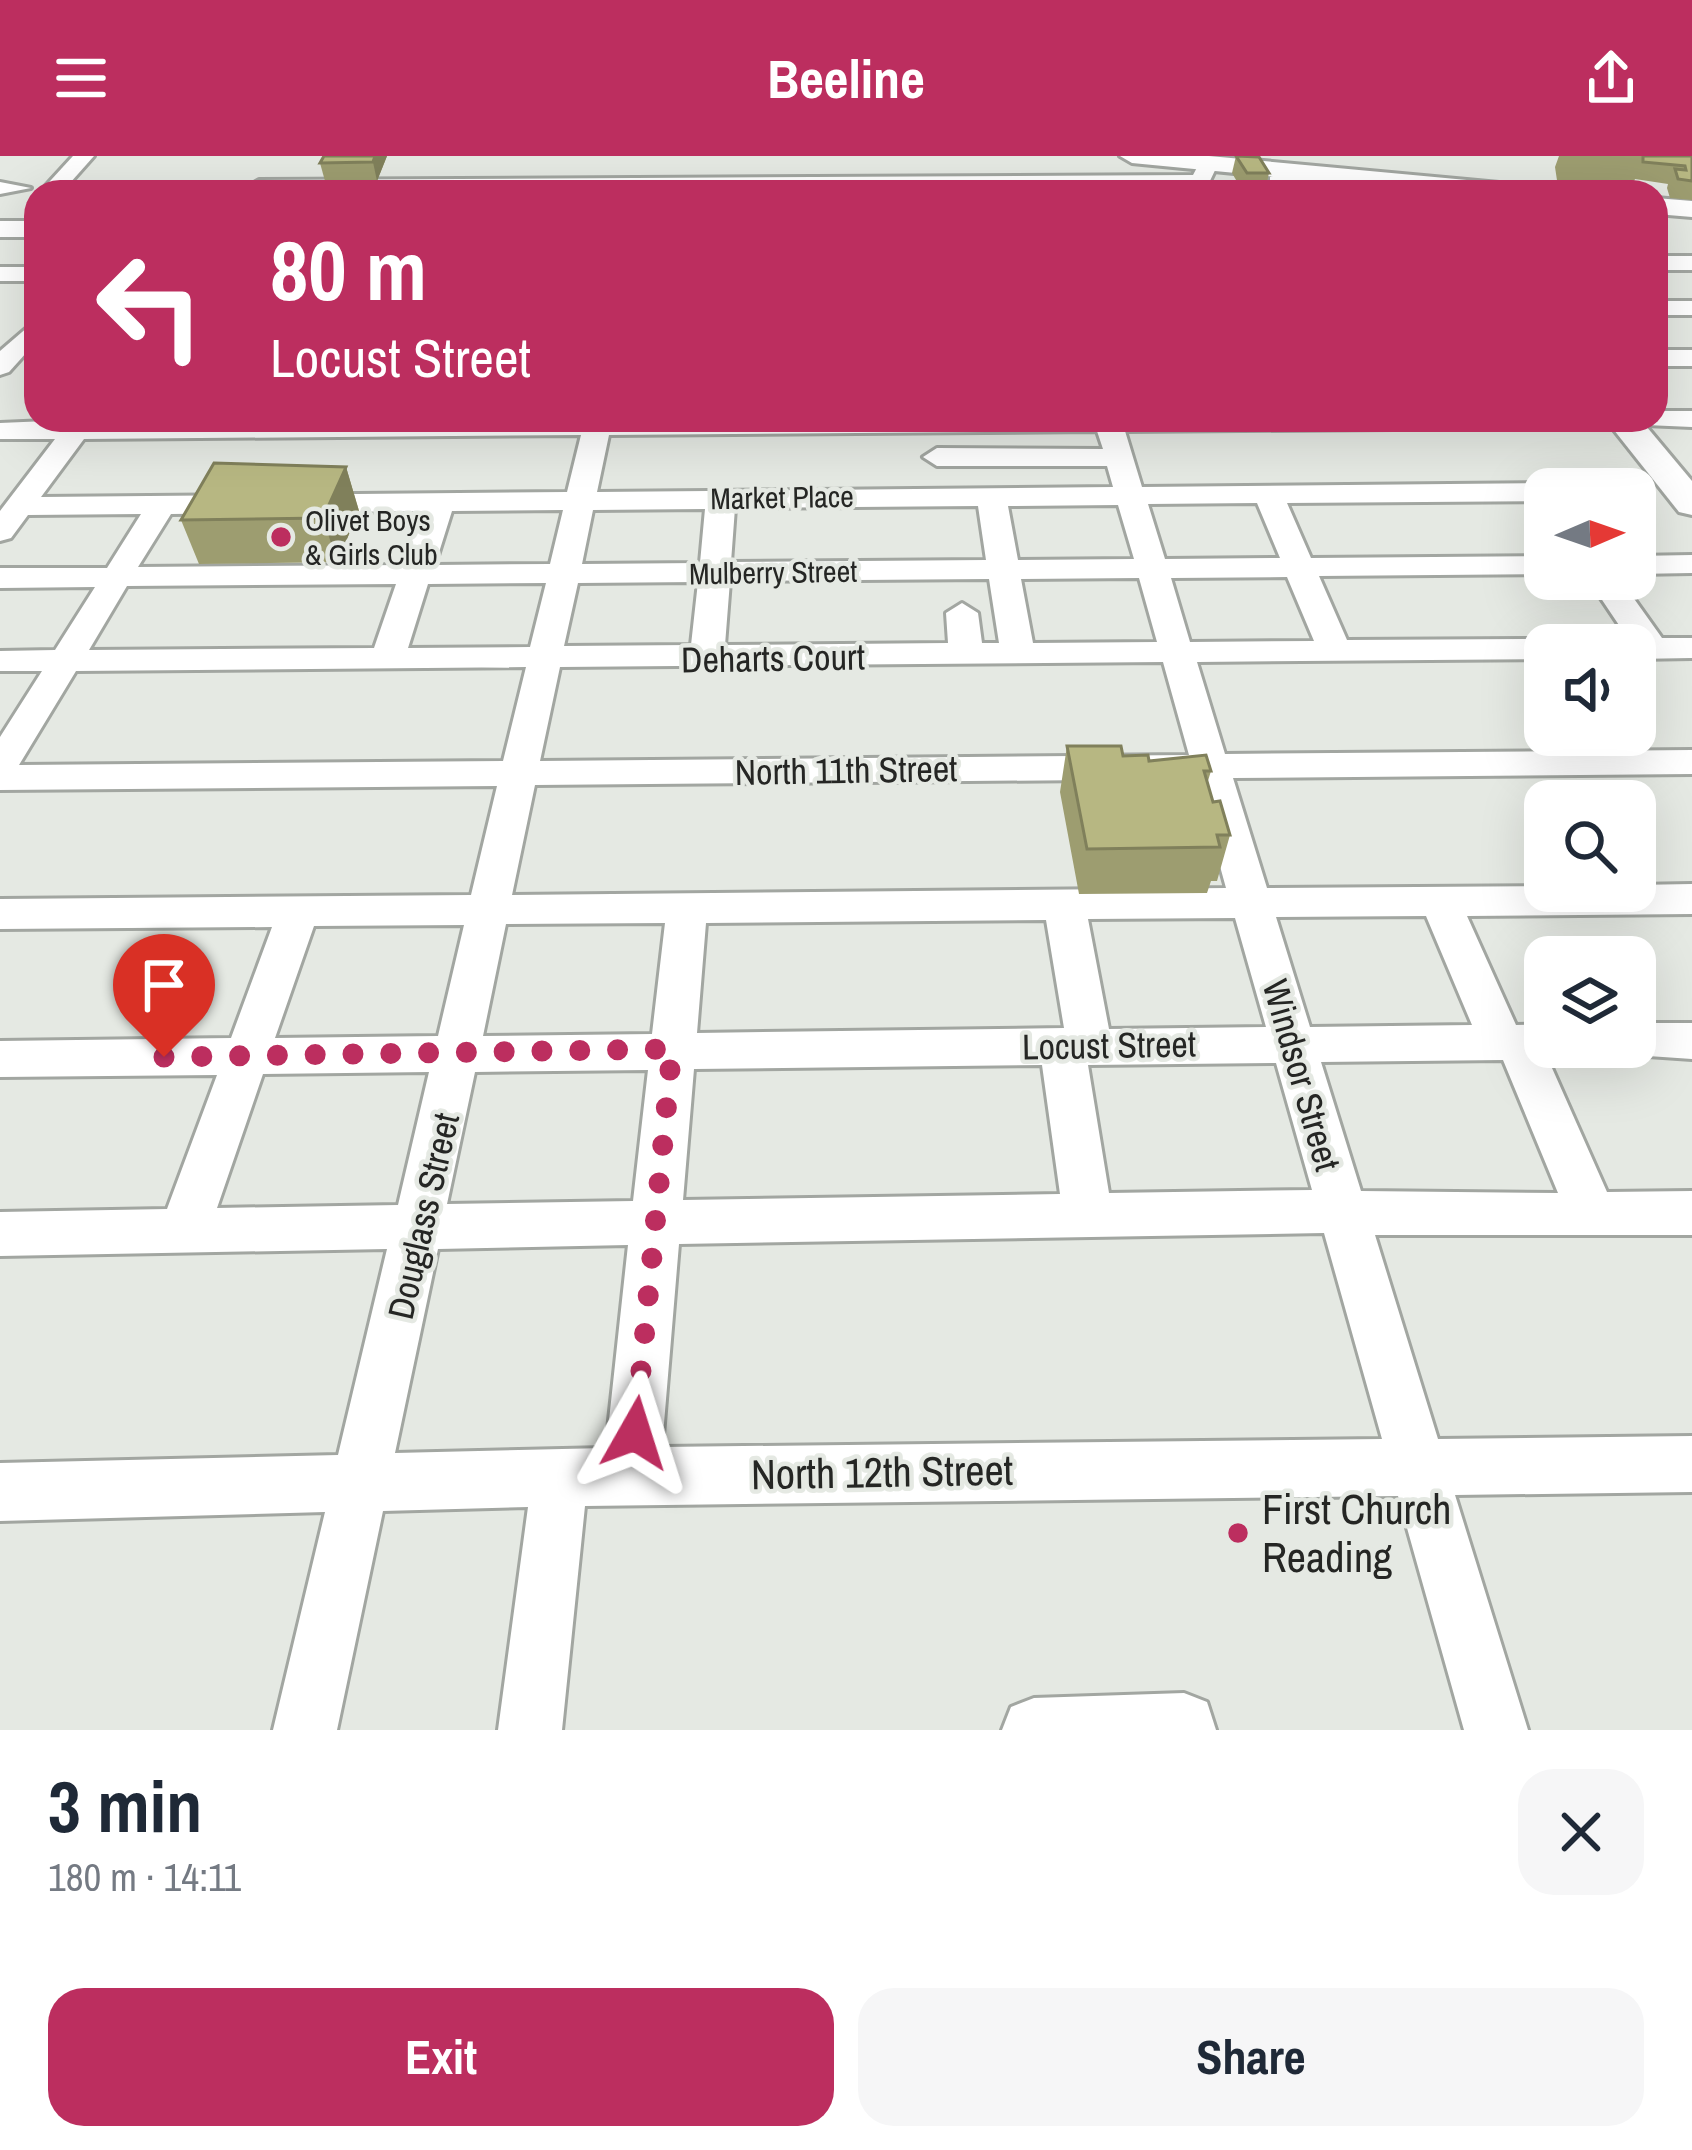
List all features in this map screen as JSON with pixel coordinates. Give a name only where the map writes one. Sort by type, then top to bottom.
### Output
[{"type":"main road","points":[[1132,156],[1208,164],[1273,180]]},
{"type":"main road","points":[[1409,156],[1428,180]]},
{"type":"main road","points":[[1633,432],[1692,503]]},
{"type":"street","points":[[61,180],[84,156]]},
{"type":"street","points":[[831,158],[917,168],[1155,180]]},
{"type":"street","points":[[1202,180],[1208,164]]},
{"type":"street","points":[[753,165],[887,173],[917,168]]},
{"type":"street","points":[[541,180],[1039,175]]},
{"type":"street","points":[[0,367],[24,338]]},
{"type":"street","points":[[0,532],[75,432]]},
{"type":"street","name":"Douglass Street","points":[[305,1730],[596,432]]},
{"type":"street","points":[[933,432],[938,470],[1117,449],[1339,432]]},
{"type":"street","points":[[1051,432],[1058,458]]},
{"type":"street","points":[[1073,432],[1117,449]]},
{"type":"street","points":[[1503,432],[1527,468]]},
{"type":"street","name":"Market Place","points":[[20,506],[991,495],[1117,449],[1268,494],[1524,493]]},
{"type":"street","name":"Windsor Street","points":[[1117,449],[1496,1730]]},
{"type":"street","points":[[1268,494],[1335,651]]},
{"type":"street","points":[[991,495],[1018,655]]},
{"type":"street","points":[[706,658],[721,498]]},
{"type":"street","points":[[387,658],[441,500]]},
{"type":"street","points":[[0,767],[161,505]]},
{"type":"street","points":[[1656,565],[1692,564]]},
{"type":"street","name":"Mulberry Street","points":[[0,578],[1524,566]]},
{"type":"street","points":[[962,613],[965,656]]},
{"type":"street","points":[[1656,649],[1692,648]]},
{"type":"street","name":"Deharts Court","points":[[0,661],[1524,650]]},
{"type":"street","name":"North 11th Street","points":[[0,778],[1692,762]]},
{"type":"street","points":[[0,914],[1692,899]]},
{"type":"street","points":[[1441,900],[1521,1042],[1592,1214]]},
{"type":"street","points":[[1064,902],[1088,1215]]},
{"type":"street","points":[[631,1476],[687,908]]},
{"type":"street","points":[[184,1232],[298,912]]},
{"type":"street","points":[[1656,1041],[1692,1041]]},
{"type":"street","name":"Locust Street","points":[[0,1059],[1521,1042]]},
{"type":"street","points":[[0,1234],[1342,1211],[1400,1216],[1692,1213]]},
{"type":"street","name":"North 12th Street","points":[[0,1492],[560,1477],[1418,1466],[1688,1472]]},
{"type":"street","points":[[530,1730],[560,1477]]},
{"type":"street","points":[[1034,1730],[1184,1725],[1184,1730]]},
{"type":"building","points":[[324,156],[375,156],[373,162],[320,163]]},
{"type":"building","points":[[1236,156],[1259,157],[1269,173],[1247,173]]},
{"type":"building","points":[[1643,156],[1692,156],[1692,181],[1678,179],[1675,169],[1686,170],[1685,166],[1643,162]]},
{"type":"building","points":[[214,463],[346,467],[323,518],[181,520]]},
{"type":"building","points":[[1067,746],[1121,746],[1123,756],[1148,755],[1149,761],[1206,755],[1211,771],[1204,771],[1213,802],[1220,801],[1230,835],[1217,835],[1220,847],[1087,849]]},
{"type":"place","name":"Olivet Boys & Girls Club","points":[[281,537]]},
{"type":"place","name":"First Church Reading","points":[[1238,1533]]},
{"type":"route","points":[[164,1057],[672,1049],[635,1433]]}]
